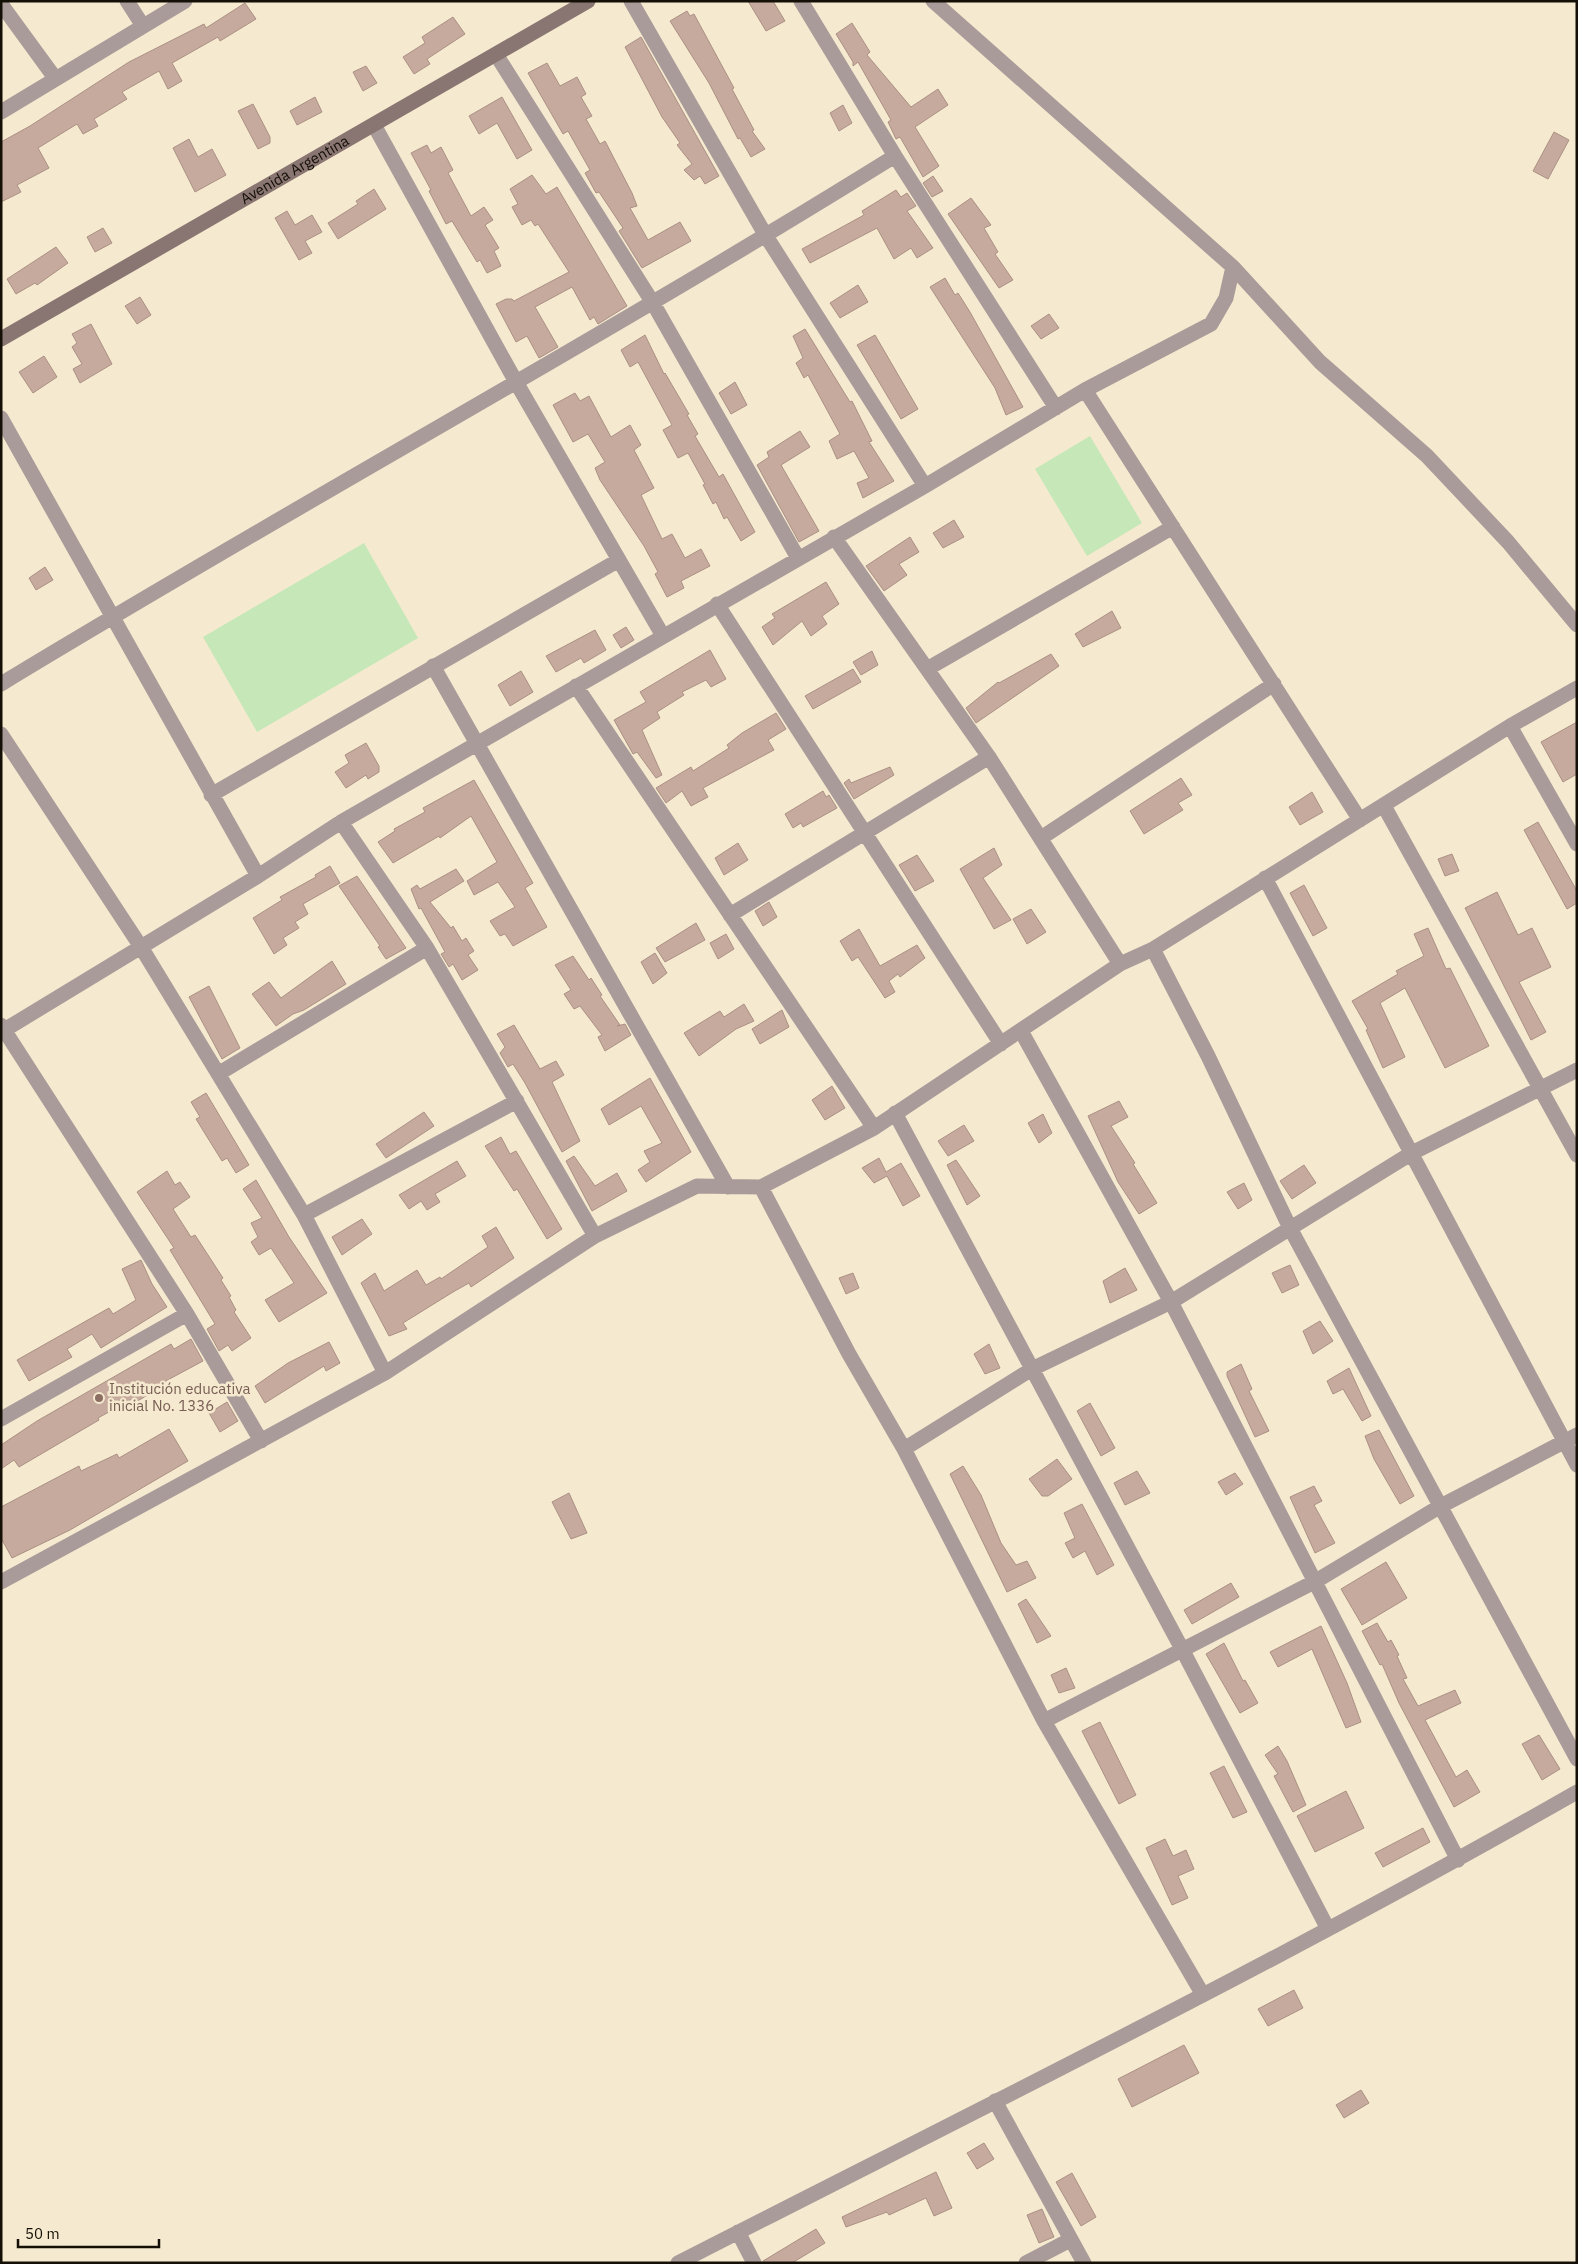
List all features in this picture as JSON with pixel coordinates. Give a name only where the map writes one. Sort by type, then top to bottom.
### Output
[{"type":"street","points":[[127,1],[143,26]]},
{"type":"street","points":[[1,112],[185,1]]},
{"type":"street","name":"Avenida Argentina","points":[[1,339],[497,56],[588,1]]},
{"type":"street","points":[[631,1],[766,236],[925,486]]},
{"type":"street","points":[[801,1],[895,156],[1056,408]]},
{"type":"street","points":[[933,1],[1233,267],[1320,362],[1427,456],[1508,542],[1577,625]]},
{"type":"street","points":[[1,4],[55,78]]},
{"type":"street","points":[[497,56],[653,303],[798,558]]},
{"type":"street","points":[[374,125],[516,382],[663,636]]},
{"type":"street","points":[[1,684],[111,617],[653,303],[895,156]]},
{"type":"street","points":[[261,1440],[187,1314],[2,1029],[258,876],[341,822],[925,486],[1085,390],[1211,324],[1226,298],[1233,267]]},
{"type":"street","points":[[1085,390],[1360,820]]},
{"type":"street","points":[[1,418],[258,876]]},
{"type":"street","points":[[927,669],[1173,527]]},
{"type":"street","points":[[834,537],[988,757],[1120,964]]},
{"type":"street","points":[[211,795],[619,560]]},
{"type":"street","points":[[717,604],[1001,1044]]},
{"type":"street","points":[[433,666],[728,1187]]},
{"type":"street","points":[[1041,838],[1274,684]]},
{"type":"street","points":[[576,686],[874,1128]]},
{"type":"street","points":[[1,1582],[385,1373],[594,1236],[697,1186],[760,1187],[874,1128],[1120,964],[1153,950],[1510,726],[1577,688]]},
{"type":"street","points":[[1510,726],[1577,844]]},
{"type":"street","points":[[1,734],[141,947],[304,1215],[385,1373]]},
{"type":"street","points":[[730,915],[866,834],[988,757]]},
{"type":"street","points":[[1384,806],[1577,1155]]},
{"type":"street","points":[[341,822],[427,948],[594,1236]]},
{"type":"street","points":[[1265,878],[1412,1153],[1570,1438],[1577,1465]]},
{"type":"street","points":[[218,1074],[427,948]]},
{"type":"street","points":[[1153,950],[1208,1056],[1290,1228],[1439,1507],[1577,1759]]},
{"type":"street","points":[[1021,1031],[1170,1302],[1316,1581],[1458,1860]]},
{"type":"street","points":[[904,1449],[1032,1369],[1170,1302],[1412,1153],[1577,1070]]},
{"type":"street","points":[[304,1215],[517,1101]]},
{"type":"street","points":[[895,1113],[1182,1649],[1328,1929]]},
{"type":"street","points":[[760,1187],[849,1354],[904,1449],[1044,1721],[1204,1995]]},
{"type":"street","points":[[1,1419],[187,1314]]},
{"type":"street","points":[[1044,1721],[1316,1581],[1439,1507],[1570,1438]]},
{"type":"street","points":[[678,2263],[1204,1995],[1458,1860],[1577,1792]]},
{"type":"street","points":[[995,2101],[1084,2263]]},
{"type":"street","points":[[738,2232],[754,2263]]},
{"type":"street","points":[[1026,2263],[1070,2240]]},
{"type":"green space","points":[[1090,436],[1142,523],[1087,556],[1035,469]]},
{"type":"green space","points":[[364,543],[418,638],[257,732],[203,637]]},
{"type":"building","points":[[748,1],[773,1],[785,21],[766,31]]},
{"type":"building","points":[[245,3],[256,19],[220,41],[218,37],[172,63],[182,81],[168,89],[159,71],[122,92],[127,99],[94,119],[98,126],[83,134],[77,124],[38,148],[49,168],[17,185],[21,192],[1,202],[1,142],[30,126],[129,62],[204,24],[206,28]]},
{"type":"building","points":[[687,11],[690,16],[694,14],[734,88],[732,89],[754,130],[752,131],[765,149],[751,157],[740,138],[738,139],[709,83],[670,21]]},
{"type":"building","points":[[453,17],[465,34],[427,59],[430,64],[414,74],[403,57],[425,43],[422,37]]},
{"type":"building","points":[[852,23],[870,52],[867,55],[911,107],[938,89],[948,105],[915,127],[939,166],[923,177],[900,137],[896,139],[888,122],[891,120],[858,62],[853,66],[853,62],[836,34]]},
{"type":"building","points":[[641,37],[719,176],[705,184],[700,176],[694,180],[684,170],[692,164],[677,145],[680,143],[662,117],[625,47]]},
{"type":"building","points":[[547,63],[560,86],[577,77],[586,94],[581,97],[592,116],[586,119],[600,144],[605,141],[632,193],[637,206],[630,208],[648,240],[680,222],[691,241],[642,268],[619,231],[623,228],[599,192],[596,193],[585,173],[590,170],[568,131],[563,134],[528,73]]},
{"type":"building","points":[[366,66],[377,83],[363,91],[353,72]]},
{"type":"building","points":[[315,97],[322,112],[297,125],[290,111]]},
{"type":"building","points":[[502,97],[532,150],[517,159],[497,123],[479,134],[469,116]]},
{"type":"building","points":[[253,104],[270,137],[270,143],[258,149],[238,111]]},
{"type":"building","points":[[843,105],[852,123],[839,131],[830,113]]},
{"type":"building","points":[[1554,132],[1569,140],[1548,179],[1533,171]]},
{"type":"building","points":[[189,139],[198,157],[212,149],[226,175],[195,192],[173,148]]},
{"type":"building","points":[[427,145],[431,153],[441,147],[453,170],[448,173],[471,216],[484,207],[493,220],[485,225],[499,248],[494,251],[501,266],[487,273],[480,260],[477,262],[452,221],[446,224],[429,191],[431,190],[411,153]]},
{"type":"building","points":[[532,175],[546,194],[557,187],[627,306],[598,324],[594,317],[590,320],[572,287],[535,307],[558,347],[539,358],[527,336],[516,342],[496,304],[506,299],[514,301],[569,272],[538,224],[535,226],[531,220],[522,225],[512,207],[518,204],[510,189]]},
{"type":"building","points":[[933,176],[943,191],[932,197],[923,183]]},
{"type":"building","points":[[374,189],[386,209],[338,239],[328,223],[358,204],[356,201]]},
{"type":"building","points":[[896,190],[901,197],[907,193],[916,206],[907,211],[933,248],[917,258],[911,248],[894,259],[877,228],[810,263],[802,249],[864,215],[862,211]]},
{"type":"building","points":[[971,198],[991,225],[984,228],[998,252],[995,254],[1013,280],[999,288],[948,214]]},
{"type":"building","points":[[287,211],[295,225],[312,215],[322,232],[305,241],[312,253],[299,260],[275,218]]},
{"type":"building","points":[[103,228],[112,243],[95,252],[87,237]]},
{"type":"building","points":[[56,247],[68,263],[37,285],[35,283],[16,294],[7,279]]},
{"type":"building","points":[[945,278],[955,295],[958,293],[970,312],[1023,407],[1006,415],[995,388],[930,287]]},
{"type":"building","points":[[858,285],[868,302],[840,318],[830,303]]},
{"type":"building","points":[[140,297],[151,315],[137,324],[125,306]]},
{"type":"building","points":[[1049,314],[1059,328],[1041,339],[1031,326]]},
{"type":"building","points":[[91,324],[112,364],[80,383],[73,369],[82,364],[72,347],[77,343],[72,334]]},
{"type":"building","points":[[805,329],[850,402],[852,401],[872,441],[869,442],[894,481],[863,498],[857,483],[869,478],[854,451],[837,459],[829,441],[840,434],[808,375],[804,378],[796,363],[803,358],[793,336]]},
{"type":"building","points":[[645,335],[664,374],[689,414],[687,415],[698,434],[695,436],[719,477],[723,474],[755,532],[741,541],[727,517],[724,519],[716,502],[713,504],[703,485],[705,484],[688,453],[678,458],[663,430],[672,425],[638,362],[630,367],[621,350]]},
{"type":"building","points":[[875,335],[918,409],[901,419],[857,345]]},
{"type":"building","points":[[44,356],[57,377],[33,393],[19,372]]},
{"type":"building","points":[[735,382],[747,405],[731,414],[719,393]]},
{"type":"building","points":[[575,393],[580,401],[589,396],[611,437],[630,425],[641,445],[634,450],[654,488],[641,495],[662,539],[672,534],[685,558],[701,549],[710,566],[681,581],[684,588],[667,597],[655,574],[658,572],[644,546],[600,480],[595,468],[605,462],[588,434],[573,442],[553,405]]},
{"type":"building","points":[[800,431],[810,447],[781,465],[819,531],[799,542],[757,465],[769,457],[767,452]]},
{"type":"building","points":[[954,520],[964,537],[943,548],[933,533]]},
{"type":"building","points":[[910,537],[919,552],[899,564],[907,575],[884,591],[866,566]]},
{"type":"building","points":[[45,567],[53,580],[36,590],[29,578]]},
{"type":"building","points":[[826,582],[839,604],[822,616],[827,624],[811,636],[802,621],[773,645],[762,627],[775,618],[772,614]]},
{"type":"building","points":[[1112,611],[1121,628],[1083,647],[1075,634]]},
{"type":"building","points":[[626,627],[634,640],[621,648],[613,635]]},
{"type":"building","points":[[595,630],[606,650],[584,663],[581,658],[556,672],[546,656]]},
{"type":"building","points":[[710,650],[726,679],[711,687],[706,680],[682,692],[684,695],[657,712],[660,718],[642,730],[662,775],[656,778],[637,752],[633,754],[614,720],[646,702],[640,692]]},
{"type":"building","points":[[872,651],[878,665],[861,675],[853,662]]},
{"type":"building","points":[[1051,654],[1059,666],[976,723],[966,708],[998,682]]},
{"type":"building","points":[[853,669],[861,682],[813,709],[805,696]]},
{"type":"building","points":[[521,671],[533,692],[510,706],[498,685]]},
{"type":"building","points":[[776,713],[786,729],[768,740],[774,750],[703,788],[708,797],[691,806],[682,791],[666,803],[656,788],[691,767],[693,771],[729,748],[727,745],[742,733]]},
{"type":"building","points":[[1577,722],[1577,774],[1563,782],[1541,742]]},
{"type":"building","points":[[366,743],[379,766],[379,772],[368,779],[366,775],[346,788],[335,772],[349,763],[345,755]]},
{"type":"building","points":[[890,767],[894,775],[854,799],[844,783],[849,779],[851,783]]},
{"type":"building","points":[[1181,778],[1192,795],[1178,803],[1183,810],[1144,834],[1130,811]]},
{"type":"building","points":[[474,780],[533,883],[525,888],[547,927],[513,946],[505,934],[500,936],[490,921],[515,907],[498,882],[474,895],[467,881],[497,862],[471,816],[440,838],[439,836],[393,863],[378,842],[395,831],[394,829],[425,812],[423,808]]},
{"type":"building","points":[[823,791],[826,797],[829,795],[837,808],[803,827],[801,823],[793,828],[785,814]]},
{"type":"building","points":[[1312,792],[1323,812],[1300,825],[1289,807]]},
{"type":"building","points":[[1538,822],[1577,891],[1577,903],[1567,909],[1524,830]]},
{"type":"building","points":[[738,843],[748,860],[724,875],[715,858]]},
{"type":"building","points":[[994,848],[1002,865],[983,878],[1011,920],[994,929],[960,869]]},
{"type":"building","points":[[1452,854],[1459,871],[1445,876],[1438,859]]},
{"type":"building","points":[[917,855],[934,881],[915,891],[899,865]]},
{"type":"building","points":[[330,866],[340,883],[303,904],[308,914],[295,922],[299,928],[283,938],[287,945],[274,954],[253,918],[282,900],[280,897],[316,877],[315,875]]},
{"type":"building","points":[[456,869],[464,881],[430,902],[451,928],[453,926],[462,941],[466,938],[474,951],[468,955],[478,970],[462,980],[453,964],[449,967],[441,954],[445,952],[421,908],[419,909],[411,889],[417,885],[420,889]]},
{"type":"building","points":[[357,876],[406,948],[386,959],[378,947],[380,946],[339,886]]},
{"type":"building","points":[[1304,885],[1327,928],[1313,936],[1290,893]]},
{"type":"building","points":[[1497,892],[1518,935],[1532,928],[1551,967],[1519,982],[1546,1032],[1531,1040],[1465,908]]},
{"type":"building","points":[[769,902],[777,917],[763,926],[755,911]]},
{"type":"building","points":[[1031,909],[1046,932],[1027,944],[1013,919]]},
{"type":"building","points":[[696,923],[705,940],[665,962],[656,948]]},
{"type":"building","points":[[1428,928],[1446,969],[1450,968],[1489,1046],[1445,1068],[1405,988],[1380,1003],[1405,1057],[1383,1068],[1366,1030],[1368,1029],[1352,1001],[1398,974],[1396,971],[1424,956],[1414,934]]},
{"type":"building","points":[[859,929],[880,966],[917,945],[925,958],[900,977],[898,974],[889,981],[895,992],[885,998],[858,957],[852,961],[840,941]]},
{"type":"building","points":[[726,934],[734,949],[718,959],[710,943]]},
{"type":"building","points":[[655,953],[667,973],[653,984],[641,962]]},
{"type":"building","points":[[573,956],[602,995],[600,996],[620,1025],[617,1026],[625,1024],[631,1035],[605,1051],[598,1037],[602,1035],[580,1006],[574,1009],[564,994],[571,990],[555,965]]},
{"type":"building","points":[[332,961],[346,984],[304,1010],[293,1014],[276,1026],[252,994],[269,982],[281,998]]},
{"type":"building","points":[[209,986],[240,1048],[222,1059],[189,997]]},
{"type":"building","points":[[744,1004],[754,1021],[736,1029],[699,1056],[684,1033],[720,1011],[724,1017]]},
{"type":"building","points":[[782,1010],[789,1027],[760,1044],[752,1029]]},
{"type":"building","points":[[514,1025],[540,1069],[556,1061],[564,1075],[552,1082],[580,1141],[562,1152],[525,1083],[513,1064],[508,1067],[500,1053],[505,1047],[497,1034]]},
{"type":"building","points":[[650,1078],[691,1152],[646,1182],[638,1170],[650,1162],[644,1151],[662,1143],[641,1106],[609,1125],[601,1109]]},
{"type":"building","points":[[832,1086],[845,1108],[825,1120],[812,1100]]},
{"type":"building","points":[[206,1093],[249,1165],[236,1173],[227,1158],[222,1161],[196,1119],[200,1117],[191,1102]]},
{"type":"building","points":[[1119,1101],[1128,1117],[1111,1126],[1135,1163],[1133,1164],[1157,1203],[1139,1214],[1118,1182],[1088,1116]]},
{"type":"building","points":[[424,1112],[434,1126],[386,1158],[376,1144]]},
{"type":"building","points":[[1043,1114],[1052,1133],[1039,1143],[1028,1123]]},
{"type":"building","points":[[964,1125],[974,1141],[948,1156],[938,1141]]},
{"type":"building","points":[[501,1137],[510,1154],[516,1151],[562,1229],[547,1239],[517,1189],[514,1191],[485,1146]]},
{"type":"building","points":[[574,1156],[595,1186],[617,1173],[627,1191],[592,1211],[566,1161]]},
{"type":"building","points":[[879,1158],[886,1172],[901,1163],[920,1196],[903,1206],[887,1176],[874,1183],[862,1168]]},
{"type":"building","points":[[956,1160],[980,1196],[967,1205],[947,1165]]},
{"type":"building","points":[[457,1161],[466,1176],[435,1194],[440,1202],[427,1210],[421,1201],[409,1209],[399,1195]]},
{"type":"building","points":[[1304,1165],[1316,1183],[1292,1199],[1280,1181]]},
{"type":"building","points":[[167,1171],[175,1185],[180,1182],[190,1197],[173,1209],[191,1237],[195,1235],[223,1278],[221,1280],[231,1296],[229,1297],[236,1310],[234,1312],[251,1338],[232,1351],[228,1345],[219,1351],[207,1329],[215,1324],[170,1250],[174,1248],[137,1192]]},
{"type":"building","points":[[256,1180],[289,1237],[327,1293],[279,1322],[265,1300],[294,1283],[271,1248],[259,1255],[251,1242],[258,1237],[251,1223],[262,1218],[243,1189]]},
{"type":"building","points":[[1244,1183],[1252,1200],[1238,1209],[1227,1192]]},
{"type":"building","points":[[362,1219],[372,1234],[342,1255],[332,1237]]},
{"type":"building","points":[[496,1227],[514,1258],[471,1287],[469,1283],[403,1323],[407,1329],[389,1336],[361,1283],[375,1273],[384,1291],[417,1270],[426,1285],[440,1277],[441,1279],[488,1247],[482,1236]]},
{"type":"building","points":[[141,1260],[152,1284],[167,1307],[101,1348],[92,1334],[67,1349],[72,1357],[29,1381],[17,1360],[109,1308],[113,1314],[136,1300],[122,1269]]},
{"type":"building","points":[[1290,1265],[1299,1285],[1282,1293],[1272,1273]]},
{"type":"building","points":[[1125,1268],[1137,1290],[1110,1303],[1103,1281]]},
{"type":"building","points":[[853,1273],[859,1288],[846,1294],[839,1278]]},
{"type":"building","points":[[1320,1321],[1333,1341],[1313,1354],[1303,1331]]},
{"type":"building","points":[[191,1339],[203,1361],[149,1390],[151,1393],[136,1402],[134,1398],[98,1418],[99,1420],[19,1467],[14,1460],[1,1469],[1,1445],[37,1421],[171,1344],[174,1349]]},
{"type":"building","points":[[329,1342],[340,1363],[326,1371],[324,1366],[265,1403],[255,1386],[288,1363]]},
{"type":"building","points":[[989,1344],[1000,1368],[985,1374],[974,1354]]},
{"type":"building","points":[[1241,1364],[1252,1389],[1249,1391],[1269,1431],[1255,1437],[1227,1376],[1227,1372]]},
{"type":"building","points":[[1349,1368],[1371,1416],[1362,1421],[1343,1389],[1333,1394],[1327,1381]]},
{"type":"building","points":[[227,1402],[238,1421],[220,1432],[209,1413]]},
{"type":"building","points":[[1090,1403],[1115,1448],[1101,1456],[1077,1411]]},
{"type":"building","points":[[169,1429],[188,1461],[70,1530],[12,1558],[1,1538],[1,1507],[79,1466],[81,1471],[117,1454],[119,1458]]},
{"type":"building","points":[[1379,1430],[1414,1496],[1400,1504],[1374,1459],[1365,1436]]},
{"type":"building","points":[[1057,1459],[1072,1479],[1048,1496],[1042,1496],[1029,1479]]},
{"type":"building","points":[[963,1466],[981,1495],[1001,1543],[1016,1565],[1027,1561],[1036,1578],[1007,1592],[950,1474]]},
{"type":"building","points":[[1137,1471],[1150,1493],[1125,1505],[1114,1483]]},
{"type":"building","points":[[1235,1473],[1243,1484],[1226,1495],[1218,1482]]},
{"type":"building","points":[[1314,1486],[1322,1501],[1314,1505],[1335,1543],[1315,1553],[1290,1497]]},
{"type":"building","points":[[569,1493],[587,1533],[571,1539],[552,1502]]},
{"type":"building","points":[[1082,1504],[1114,1565],[1097,1575],[1085,1551],[1073,1558],[1065,1543],[1075,1538],[1064,1513]]},
{"type":"building","points":[[1386,1562],[1407,1598],[1362,1625],[1341,1589]]},
{"type":"building","points":[[1231,1583],[1239,1597],[1192,1624],[1184,1610]]},
{"type":"building","points":[[1026,1599],[1051,1636],[1037,1643],[1018,1604]]},
{"type":"building","points":[[1377,1623],[1388,1642],[1391,1640],[1399,1655],[1397,1656],[1407,1678],[1403,1679],[1418,1706],[1455,1690],[1461,1703],[1425,1720],[1456,1777],[1467,1770],[1480,1792],[1454,1807],[1399,1703],[1382,1664],[1380,1665],[1362,1631]]},
{"type":"building","points":[[1321,1626],[1347,1683],[1361,1722],[1346,1728],[1312,1649],[1278,1667],[1270,1652]]},
{"type":"building","points":[[1224,1643],[1243,1681],[1245,1680],[1258,1703],[1240,1713],[1206,1654]]},
{"type":"building","points":[[1066,1668],[1075,1688],[1059,1693],[1051,1675]]},
{"type":"building","points":[[1100,1722],[1136,1795],[1119,1804],[1082,1731]]},
{"type":"building","points":[[1539,1735],[1560,1769],[1542,1780],[1522,1744]]},
{"type":"building","points":[[1278,1746],[1287,1761],[1306,1805],[1293,1812],[1274,1776],[1278,1774],[1265,1755]]},
{"type":"building","points":[[1224,1766],[1247,1812],[1233,1818],[1210,1773]]},
{"type":"building","points":[[1346,1791],[1364,1828],[1315,1852],[1297,1816]]},
{"type":"building","points":[[1423,1828],[1430,1842],[1383,1867],[1375,1853]]},
{"type":"building","points":[[1165,1839],[1173,1856],[1186,1850],[1194,1869],[1178,1876],[1188,1898],[1172,1905],[1146,1848]]},
{"type":"building","points":[[1294,1990],[1303,2008],[1268,2026],[1258,2009]]},
{"type":"building","points":[[1184,2045],[1199,2073],[1132,2107],[1118,2079]]},
{"type":"building","points":[[1361,2090],[1369,2103],[1344,2118],[1336,2105]]},
{"type":"building","points":[[984,2143],[994,2159],[977,2169],[967,2153]]},
{"type":"building","points":[[936,2172],[952,2208],[934,2216],[926,2198],[889,2215],[887,2212],[846,2227],[842,2217]]},
{"type":"building","points":[[1072,2173],[1096,2217],[1081,2226],[1056,2182]]},
{"type":"building","points":[[1042,2209],[1054,2237],[1039,2243],[1027,2215]]},
{"type":"building","points":[[816,2229],[825,2243],[792,2263],[763,2263],[763,2261]]},
{"type":"place","name":"Institución educativa inicial No. 1336","points":[[99,1398]]}]
